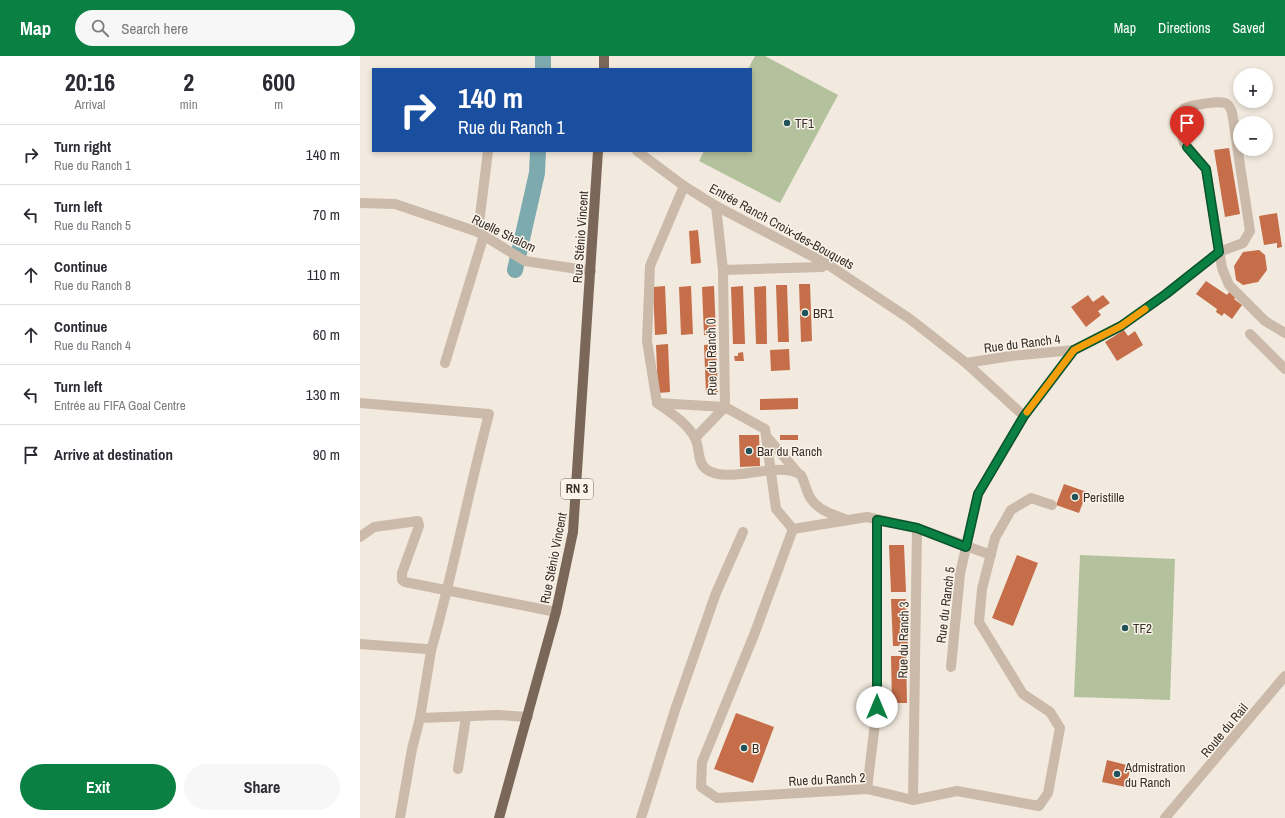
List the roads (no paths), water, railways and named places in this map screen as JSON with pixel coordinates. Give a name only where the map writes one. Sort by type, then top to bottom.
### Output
[{"type":"main road","points":[[604,56],[604,68]]},
{"type":"main road","name":"Rue Sténio Vincent","points":[[499,818],[556,612],[573,532],[598,152]]},
{"type":"street","name":"Rue du Ranch 4","points":[[966,363],[1011,356],[1074,350],[1121,326],[1166,294],[1219,252],[1244,243],[1250,231],[1232,112],[1226,103],[1218,102],[1184,109],[1180,119],[1184,143],[1206,169],[1219,252]]},
{"type":"street","points":[[445,363],[481,233],[488,152]]},
{"type":"street","name":"Entrée Ranch Croix-des-Bouquets","points":[[638,152],[684,186],[716,206],[828,264],[910,319],[966,363],[1024,416]]},
{"type":"street","points":[[684,186],[650,266],[647,340],[657,403],[681,420],[695,438],[702,464],[706,470],[728,474],[792,470],[802,475],[811,499],[817,505],[824,510],[849,520]]},
{"type":"street","name":"Ruelle Shalom","points":[[360,203],[395,204],[481,233],[525,261],[591,271]]},
{"type":"street","name":"Rue du Ranch 0","points":[[657,403],[725,407],[723,270],[716,206]]},
{"type":"street","points":[[1219,252],[1222,268],[1229,285],[1266,321],[1285,333]]},
{"type":"street","points":[[723,270],[822,267],[828,264]]},
{"type":"street","points":[[1250,334],[1280,359],[1285,369]]},
{"type":"street","name":"Rue du Ranch 5","points":[[951,667],[960,574],[978,494],[1024,416],[1074,350]]},
{"type":"street","points":[[360,403],[489,414],[475,467],[448,590],[431,652],[420,718],[412,749],[400,818]]},
{"type":"street","points":[[695,438],[725,407],[765,429],[776,509],[793,529],[867,517],[917,528],[991,555],[995,538],[1011,510],[1031,498],[1052,505]]},
{"type":"street","points":[[767,437],[797,472]]},
{"type":"street","points":[[867,789],[877,707],[877,520]]},
{"type":"street","points":[[360,537],[374,527],[418,522],[419,526],[402,573],[402,580],[404,582],[556,612]]},
{"type":"street","name":"Rue du Ranch 3","points":[[912,800],[917,528]]},
{"type":"street","name":"Rue du Ranch 2","points":[[793,529],[754,635],[702,762],[700,786],[717,798],[867,789],[912,800],[957,791],[1038,806],[1048,793],[1060,728],[1050,712],[1023,694],[979,622],[982,589],[991,555]]},
{"type":"street","points":[[641,818],[675,710],[716,593],[742,532]]},
{"type":"street","points":[[360,644],[426,650],[431,652]]},
{"type":"street","name":"Route du Rail","points":[[1165,818],[1285,676]]},
{"type":"street","points":[[420,718],[498,715],[528,717]]},
{"type":"street","points":[[458,769],[466,717]]},
{"type":"waterway","points":[[543,56],[543,68]]},
{"type":"waterway","points":[[515,270],[537,173],[538,152]]},
{"type":"place","name":"TF1","points":[[787,123]]},
{"type":"place","name":"BR1","points":[[805,313]]},
{"type":"place","name":"Bar du Ranch","points":[[749,451]]},
{"type":"place","name":"Peristille","points":[[1075,497]]},
{"type":"place","name":"TF2","points":[[1125,628]]},
{"type":"place","name":"B","points":[[744,748]]},
{"type":"place","name":"Admistration du Ranch","points":[[1117,774]]}]
